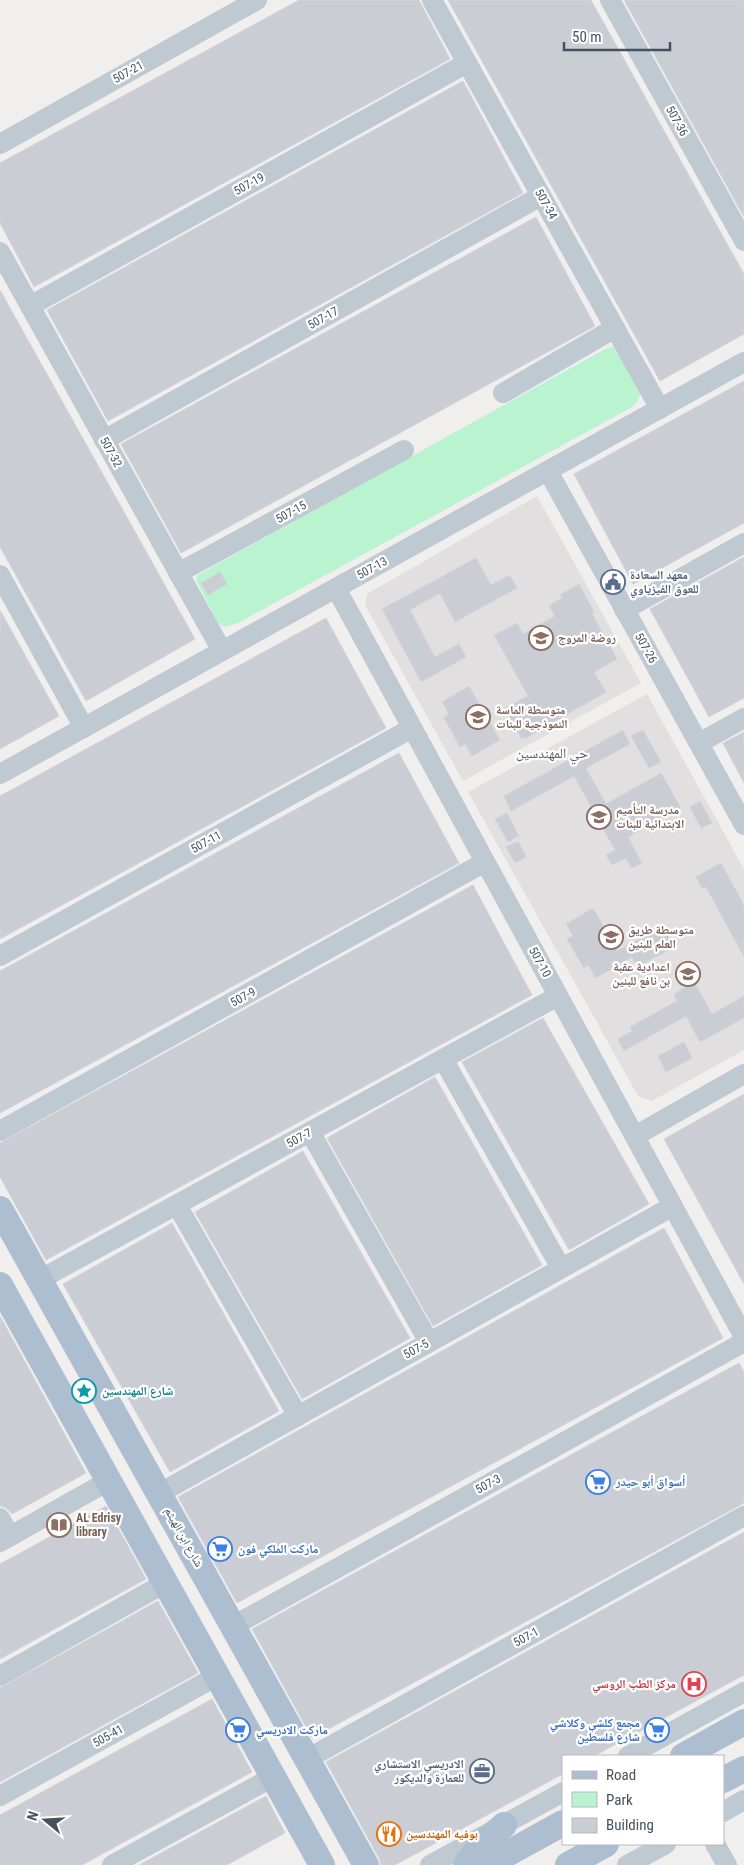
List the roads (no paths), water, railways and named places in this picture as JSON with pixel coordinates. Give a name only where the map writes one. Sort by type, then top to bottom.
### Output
[{"type":"main road","name":"شارع ابن الهيثم","points":[[0,1209],[366,1865]]},
{"type":"main road","points":[[0,1285],[110,1480],[165,1583],[322,1865]]},
{"type":"main road","points":[[59,1391],[92,1372]]},
{"type":"main road","points":[[685,1755],[744,1722]]},
{"type":"main road","points":[[724,1779],[744,1769]]},
{"type":"main road","points":[[487,1865],[562,1824]]},
{"type":"main road","points":[[466,1865],[484,1842],[504,1825]]},
{"type":"main road","points":[[568,1865],[604,1845]]},
{"type":"street","name":"507-21","points":[[0,144],[256,0]]},
{"type":"street","name":"507-34","points":[[432,0],[660,409]]},
{"type":"street","name":"507-36","points":[[610,0],[744,241]]},
{"type":"street","name":"507-19","points":[[30,306],[467,63]]},
{"type":"street","name":"507-17","points":[[104,440],[541,196]]},
{"type":"street","name":"507-32","points":[[0,252],[222,651]]},
{"type":"street","points":[[502,393],[615,328]]},
{"type":"street","name":"507-13","points":[[0,774],[744,362]]},
{"type":"street","name":"507-15","points":[[178,573],[404,450]]},
{"type":"street","name":"507-26","points":[[548,471],[744,825]]},
{"type":"street","points":[[624,610],[744,543]]},
{"type":"street","points":[[0,575],[84,728]]},
{"type":"street","name":"507-10","points":[[336,588],[744,1337]]},
{"type":"street","points":[[698,743],[744,718]]},
{"type":"street","name":"507-11","points":[[0,956],[412,728]]},
{"type":"street","name":"507-9","points":[[0,1130],[486,862]]},
{"type":"street","name":"507-7","points":[[39,1280],[558,996]]},
{"type":"street","points":[[443,1059],[561,1268]]},
{"type":"street","points":[[635,1136],[744,1074]]},
{"type":"street","points":[[310,1132],[429,1342]]},
{"type":"street","points":[[178,1205],[298,1416]]},
{"type":"street","name":"507-5","points":[[160,1493],[673,1206]]},
{"type":"street","name":"507-3","points":[[233,1626],[744,1342]]},
{"type":"street","points":[[0,1518],[5,1539],[110,1480]]},
{"type":"street","name":"507-1","points":[[307,1759],[744,1516]]},
{"type":"street","points":[[0,1676],[165,1583]]},
{"type":"street","name":"505-41","points":[[0,1796],[217,1676]]},
{"type":"street","points":[[630,1755],[744,1692]]},
{"type":"street","points":[[112,1865],[273,1777]]},
{"type":"street","points":[[430,1865],[562,1793]]},
{"type":"street","points":[[724,1811],[744,1800]]},
{"type":"street","points":[[628,1865],[664,1845]]},
{"type":"street","points":[[716,1845],[727,1865]]},
{"type":"place","name":"معهد السعادة للعوق الفيزياوي","points":[[613,582]]},
{"type":"place","name":"روضة المروج","points":[[541,638]]},
{"type":"place","name":"متوسطة الماسة النموذجية للبنات","points":[[478,717]]},
{"type":"place","name":"مدرسة التأميم الابتدائية للبنات","points":[[599,817]]},
{"type":"place","name":"متوسطة طريق العلم للبنين","points":[[611,937]]},
{"type":"place","name":"اعدادية عقبة بن نافع للبنين","points":[[688,974]]},
{"type":"place","name":"شارع المهندسين","points":[[84,1391]]},
{"type":"place","name":"أسواق أبو حيدر","points":[[598,1482]]},
{"type":"place","name":"AL Edrisy library","points":[[59,1525]]},
{"type":"place","name":"ماركت الملكي فون","points":[[220,1549]]},
{"type":"place","name":"مركز الطب الروسي","points":[[694,1684]]},
{"type":"place","name":"ماركت الادريسي","points":[[238,1730]]},
{"type":"place","name":"مجمع كلشي وكلاشي شارع فلسطين","points":[[657,1730]]},
{"type":"place","name":"الادريسي الاستشاري للعمارة والديكور","points":[[482,1771]]},
{"type":"place","name":"بوفيه المهندسين","points":[[389,1834]]},
{"type":"district","name":"حي المهندسين","points":[[552,753]]}]
